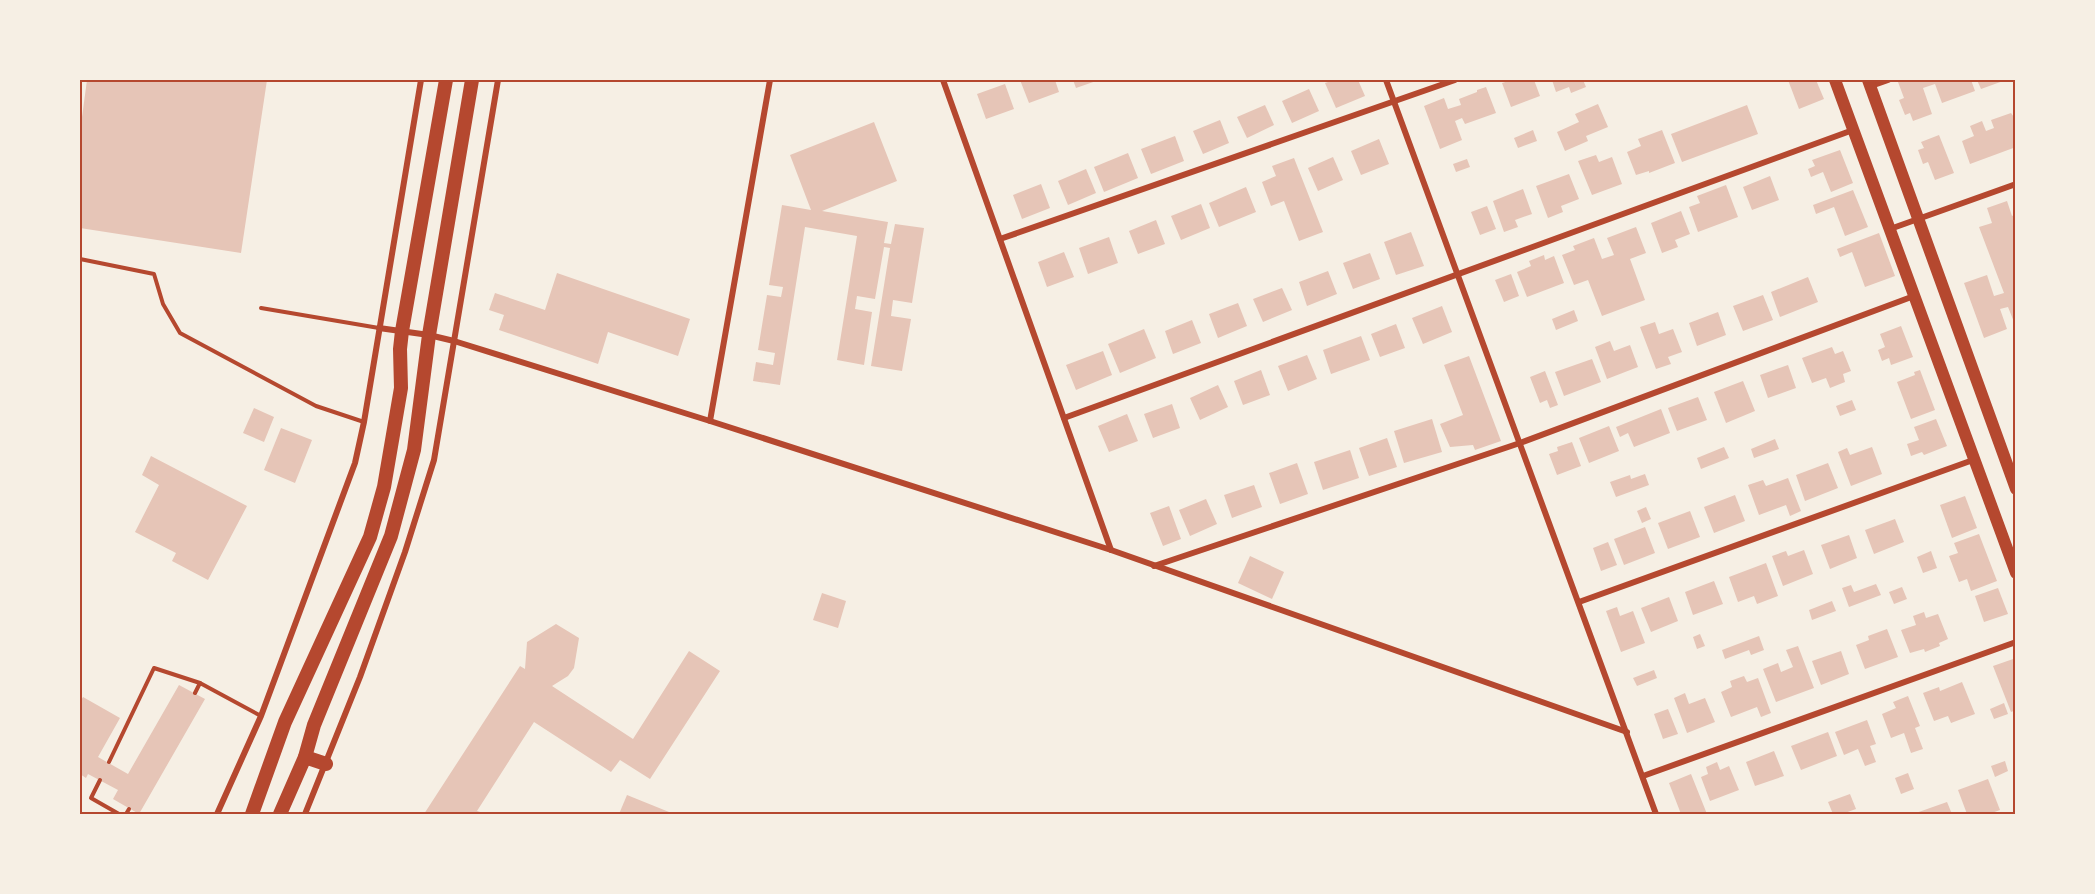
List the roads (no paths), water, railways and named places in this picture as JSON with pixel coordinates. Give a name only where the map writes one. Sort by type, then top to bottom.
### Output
[{"type":"highway","points":[[252,814],[285,722],[370,537],[384,487],[401,388],[402,331],[446,80]]},
{"type":"highway","points":[[280,814],[391,536],[414,450],[429,334],[472,80]]},
{"type":"highway","points":[[304,757],[326,764]]},
{"type":"main road","points":[[1836,80],[2016,573]]},
{"type":"main road","points":[[1870,83],[2016,489]]},
{"type":"street","points":[[218,814],[261,716],[355,463],[364,422],[422,80]]},
{"type":"street","points":[[305,814],[360,677],[435,460],[498,80]]},
{"type":"street","points":[[710,421],[770,80]]},
{"type":"street","points":[[943,80],[1111,550]]},
{"type":"street","points":[[1386,80],[1656,814]]},
{"type":"street","points":[[1000,239],[1455,80]]},
{"type":"street","points":[[1870,83],[1888,80]]},
{"type":"street","points":[[1064,418],[1854,130]]},
{"type":"street","points":[[1890,229],[2016,184]]},
{"type":"street","points":[[1154,566],[1520,443],[1914,296]]},
{"type":"street","points":[[380,328],[429,334],[454,341],[1111,550],[1627,732]]},
{"type":"street","points":[[1579,602],[1973,460]]},
{"type":"street","points":[[1643,776],[2016,642]]},
{"type":"lane","points":[[80,259],[154,274],[163,304],[180,333],[316,406],[364,422]]},
{"type":"lane","points":[[261,308],[380,328]]},
{"type":"lane","points":[[108,762],[154,668],[200,683],[261,716]]},
{"type":"lane","points":[[195,693],[200,683]]},
{"type":"lane","points":[[100,780],[91,798],[119,814]]},
{"type":"lane","points":[[126,814],[129,808]]}]
